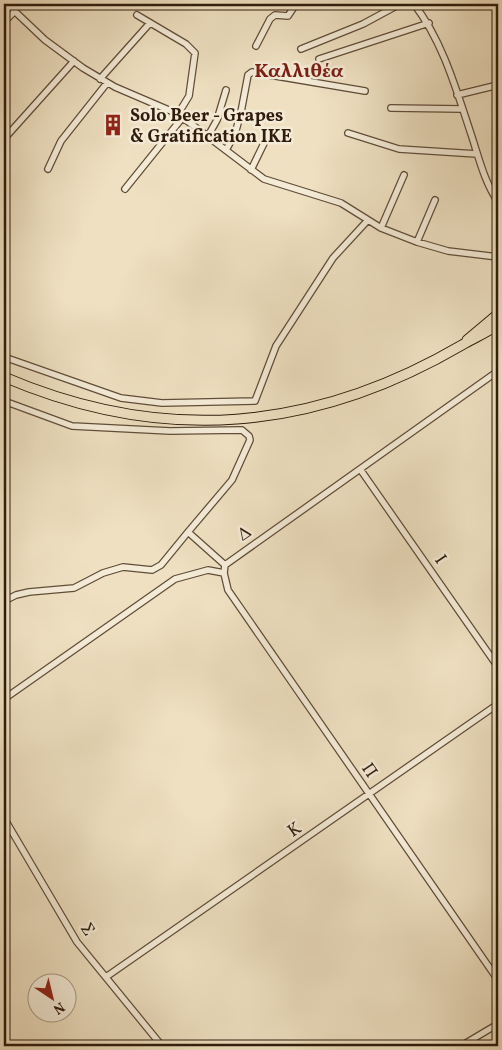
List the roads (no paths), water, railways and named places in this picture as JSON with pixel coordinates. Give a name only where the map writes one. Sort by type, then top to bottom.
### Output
[{"type":"main road","points":[[464,344],[479,328],[498,314]]},
{"type":"main road","points":[[4,377],[36,391],[96,408],[158,419],[203,422],[246,419],[298,411],[361,393],[404,376],[498,325]]},
{"type":"street","points":[[7,4],[45,40],[74,61],[107,83],[181,116],[264,180],[341,203],[381,228],[417,242],[448,251],[498,257]]},
{"type":"street","points":[[256,46],[270,19],[275,15],[288,16],[296,4]]},
{"type":"street","points":[[301,49],[363,24],[400,4]]},
{"type":"street","points":[[414,4],[429,23],[440,45],[483,174],[498,202]]},
{"type":"street","points":[[4,22],[14,11]]},
{"type":"street","points":[[125,188],[181,116],[188,96],[195,53],[186,44],[137,15]]},
{"type":"street","points":[[100,78],[150,23]]},
{"type":"street","points":[[319,59],[429,23]]},
{"type":"street","points":[[4,138],[74,61]]},
{"type":"street","points":[[226,150],[234,134],[248,75],[252,72],[365,91]]},
{"type":"street","points":[[48,169],[61,141],[107,83]]},
{"type":"street","points":[[458,95],[498,85]]},
{"type":"street","points":[[208,136],[217,120],[226,90]]},
{"type":"street","points":[[390,108],[462,110]]},
{"type":"street","points":[[251,170],[269,133]]},
{"type":"street","points":[[348,133],[399,150],[477,154]]},
{"type":"street","points":[[381,228],[404,174]]},
{"type":"street","points":[[417,242],[436,200]]},
{"type":"street","points":[[4,357],[121,398],[162,404],[255,401],[276,346],[333,258],[368,220]]},
{"type":"street","name":"Δ","points":[[225,565],[498,371]]},
{"type":"street","points":[[4,401],[72,426],[170,432],[242,430],[250,440],[232,480],[161,565],[152,570],[123,567],[103,573],[74,588],[29,592],[16,595],[4,601]]},
{"type":"street","name":"Ι","points":[[360,469],[498,667]]},
{"type":"street","points":[[4,699],[175,579],[208,570],[224,573],[225,565],[188,532]]},
{"type":"street","name":"Π","points":[[224,573],[228,590],[498,980]]},
{"type":"street","name":"Κ","points":[[106,977],[498,704]]},
{"type":"street","name":"Σ","points":[[4,818],[77,942],[162,1046]]},
{"type":"street","points":[[461,1046],[498,1024]]},
{"type":"place","name":"Solo Beer - Grapes & Gratification IKE","points":[[113,125]]},
{"type":"district","name":"Καλλιθέα","points":[[299,70]]}]
